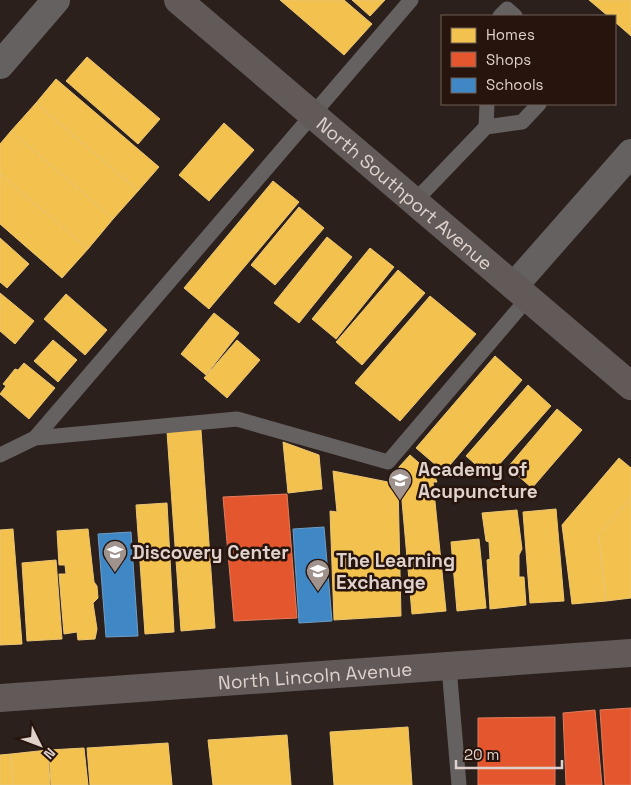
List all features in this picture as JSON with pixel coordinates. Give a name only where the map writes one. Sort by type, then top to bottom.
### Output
[{"type":"main road","name":"North Southport Avenue","points":[[178,0],[631,386]]},
{"type":"main road","name":"North Lincoln Avenue","points":[[0,698],[631,653]]},
{"type":"street","points":[[0,64],[56,0]]},
{"type":"street","points":[[521,292],[631,153]]},
{"type":"lane","points":[[35,438],[411,0]]},
{"type":"lane","points":[[501,15],[507,9],[514,15]]},
{"type":"lane","points":[[486,127],[487,105]]},
{"type":"lane","points":[[414,202],[486,127],[522,122],[538,105]]},
{"type":"lane","points":[[0,455],[35,438],[237,419],[388,462],[521,292]]},
{"type":"lane","points":[[449,667],[459,785]]},
{"type":"building: Homes","points":[[280,0],[344,0],[372,24],[344,55]]},
{"type":"building: Homes","points":[[352,0],[385,0],[370,16]]},
{"type":"building: Homes","points":[[589,0],[631,0],[631,36],[616,23],[616,15],[607,15]]},
{"type":"building: Homes","points":[[87,57],[160,119],[138,144],[66,81]]},
{"type":"building: Homes","points":[[56,79],[159,167],[138,191],[36,103]]},
{"type":"building: Homes","points":[[36,103],[138,191],[113,219],[11,131]]},
{"type":"building: Homes","points":[[224,123],[254,150],[209,201],[179,175]]},
{"type":"building: Homes","points":[[11,131],[113,219],[88,249],[0,174],[0,144]]},
{"type":"building: Homes","points":[[0,174],[88,249],[62,278],[0,224]]},
{"type":"building: Homes","points":[[273,181],[299,202],[209,309],[184,288]]},
{"type":"building: Homes","points":[[299,207],[324,228],[275,285],[251,265]]},
{"type":"building: Homes","points":[[327,237],[352,257],[299,323],[274,303]]},
{"type":"building: Homes","points":[[0,238],[29,264],[7,288],[0,282]]},
{"type":"building: Homes","points":[[370,248],[394,267],[336,339],[312,319]]},
{"type":"building: Homes","points":[[398,270],[425,293],[362,365],[336,342]]},
{"type":"building: Homes","points":[[0,293],[34,321],[15,344],[0,331]]},
{"type":"building: Homes","points":[[66,294],[107,330],[85,355],[44,319]]},
{"type":"building: Homes","points":[[430,296],[476,334],[400,421],[355,383]]},
{"type":"building: Homes","points":[[214,313],[239,333],[206,375],[181,354]]},
{"type":"building: Homes","points":[[53,340],[77,360],[58,382],[34,361]]},
{"type":"building: Homes","points":[[237,340],[260,360],[227,398],[204,378]]},
{"type":"building: Homes","points":[[495,356],[522,380],[444,472],[416,448]]},
{"type":"building: Homes","points":[[24,363],[55,388],[29,419],[0,394],[6,386],[3,384],[15,369],[18,370]]},
{"type":"building: Homes","points":[[528,385],[551,406],[489,476],[466,456]]},
{"type":"building: Homes","points":[[557,409],[582,430],[532,488],[508,467]]},
{"type":"building: Homes","points":[[201,430],[215,628],[181,631],[167,432]]},
{"type":"building: Homes","points":[[283,442],[319,455],[322,489],[288,493]]},
{"type":"building: Homes","points":[[410,455],[435,477],[437,482],[433,482],[446,611],[412,614],[399,467]]},
{"type":"building: Homes","points":[[619,458],[631,468],[631,497],[599,535],[606,601],[572,604],[562,525]]},
{"type":"building: Homes","points":[[333,471],[398,484],[401,616],[334,620],[330,511],[337,512]]},
{"type":"building: Homes","points":[[631,497],[631,598],[606,601],[599,535]]},
{"type":"building: Homes","points":[[167,503],[174,632],[145,634],[136,505]]},
{"type":"building: Homes","points":[[556,509],[564,601],[530,603],[523,512]]},
{"type":"building: Homes","points":[[517,510],[522,549],[519,555],[519,577],[524,577],[526,605],[490,609],[487,560],[490,559],[489,542],[486,541],[482,513]]},
{"type":"building: Homes","points":[[13,529],[22,644],[0,645],[0,530]]},
{"type":"building: Homes","points":[[88,529],[94,582],[97,586],[98,598],[93,603],[97,629],[95,639],[78,640],[77,632],[64,634],[59,574],[66,574],[65,565],[59,565],[57,531]]},
{"type":"building: Homes","points":[[479,539],[486,608],[457,611],[451,542]]},
{"type":"building: Homes","points":[[56,560],[62,639],[27,641],[22,563]]},
{"type":"building: Homes","points":[[408,727],[412,785],[334,785],[330,732]]},
{"type":"building: Homes","points":[[287,735],[291,785],[213,785],[208,740]]},
{"type":"building: Homes","points":[[168,743],[172,785],[90,785],[87,748]]},
{"type":"building: Homes","points":[[84,748],[88,785],[51,785],[49,750]]},
{"type":"building: Homes","points":[[48,750],[50,785],[13,785],[11,754]]},
{"type":"building: Homes","points":[[11,754],[13,785],[0,785],[0,755]]},
{"type":"building: Shops","points":[[287,494],[297,618],[234,621],[223,497]]},
{"type":"building: Shops","points":[[631,708],[631,785],[605,785],[600,710]]},
{"type":"building: Shops","points":[[595,710],[602,785],[566,785],[563,713]]},
{"type":"building: Shops","points":[[555,717],[555,785],[478,785],[478,718]]},
{"type":"building: Schools","points":[[324,527],[332,621],[299,623],[293,529]]},
{"type":"building: Schools","points":[[131,532],[138,636],[106,637],[98,534]]},
{"type":"place","name":"Academy of Acupuncture","points":[[400,501]]},
{"type":"place","name":"Discovery Center","points":[[115,573]]},
{"type":"place","name":"The Learning Exchange","points":[[318,592]]}]
